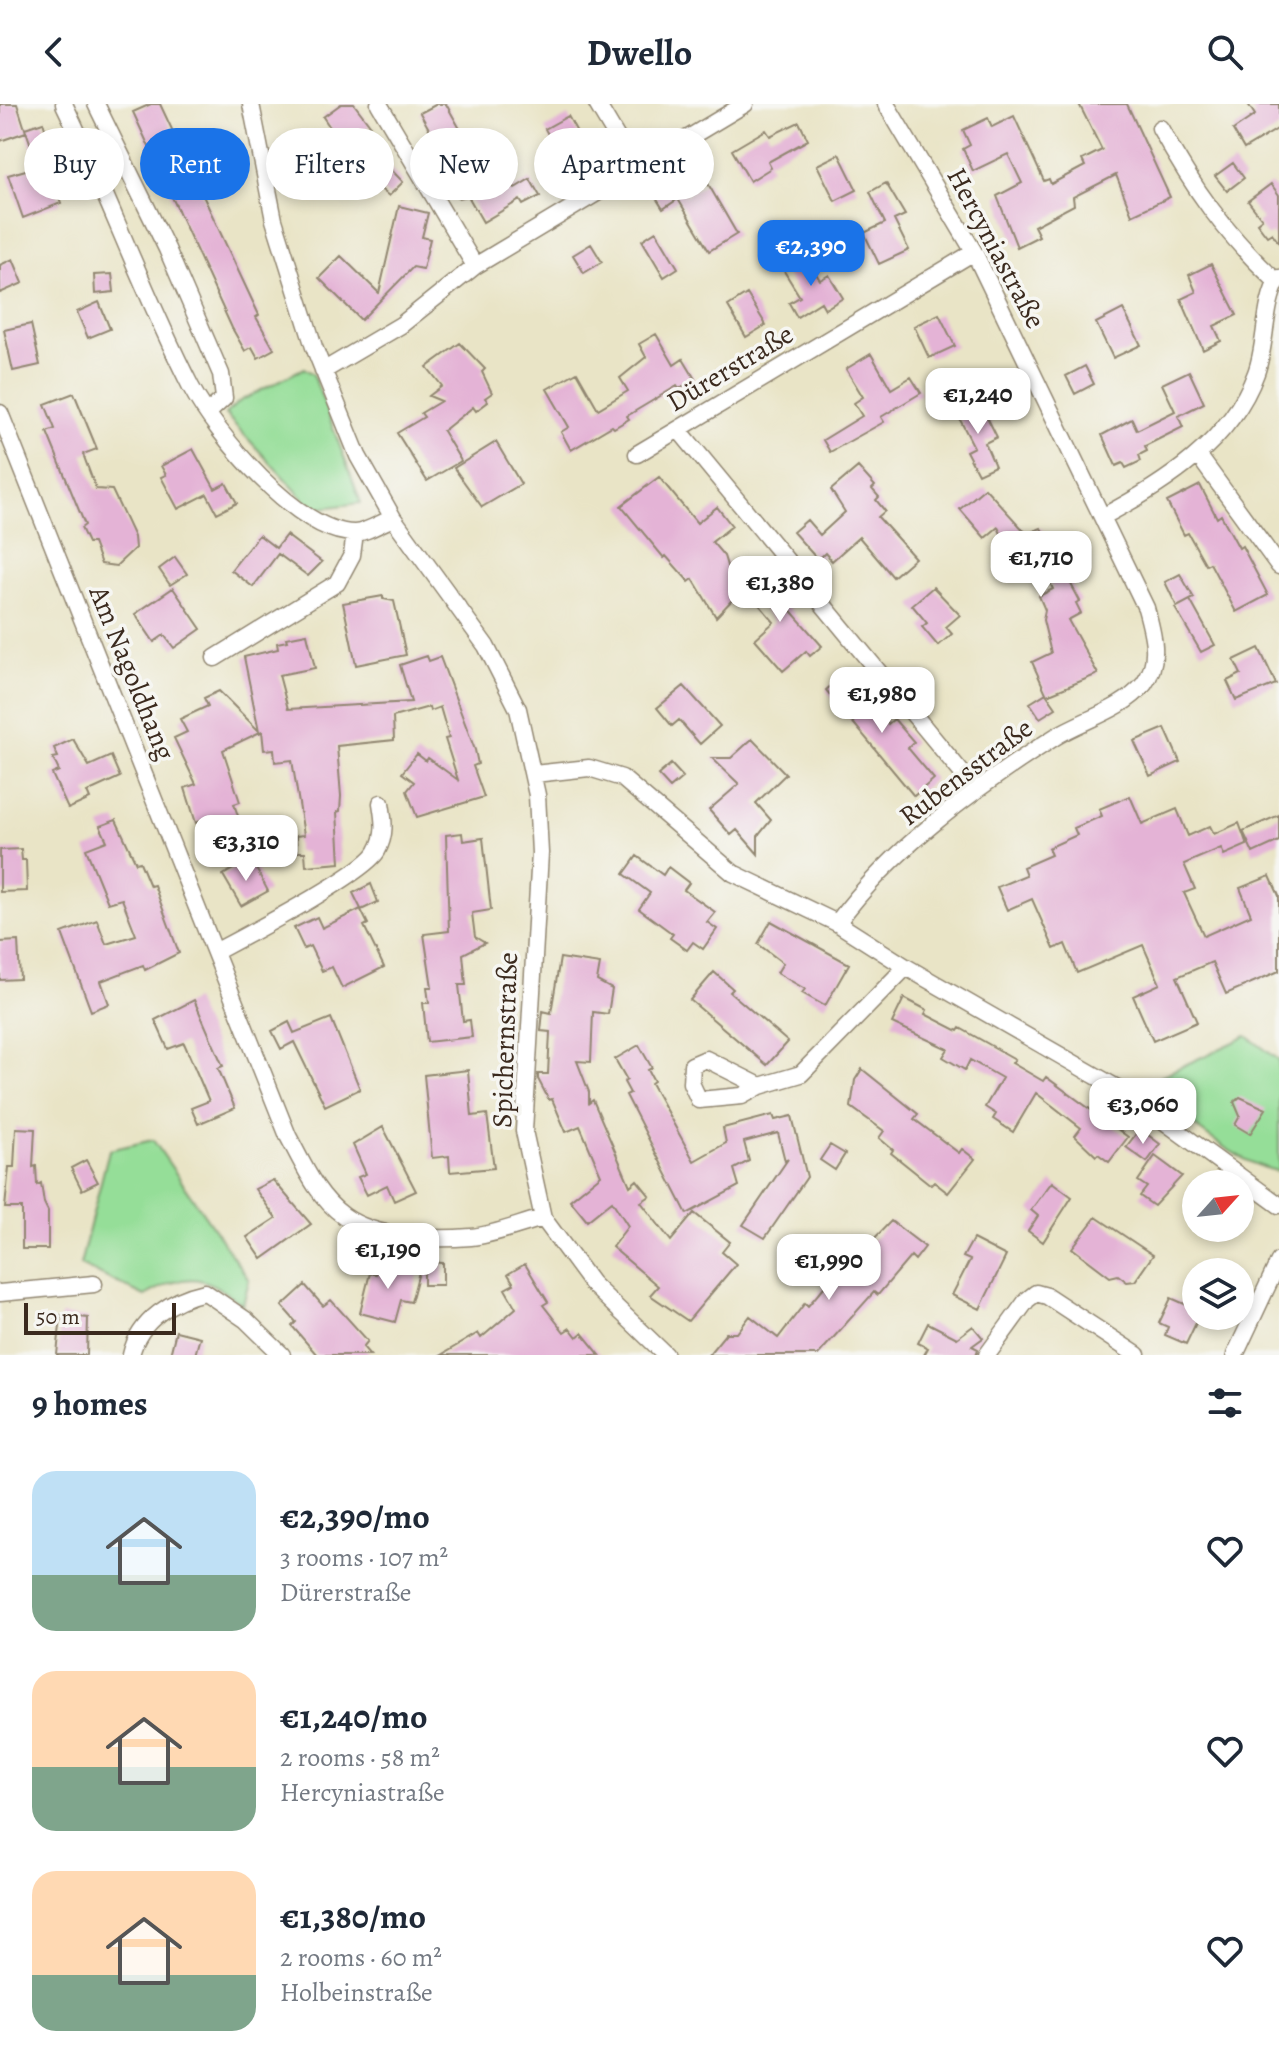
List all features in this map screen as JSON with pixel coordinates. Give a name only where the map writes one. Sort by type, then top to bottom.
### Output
[{"type":"street","points":[[64,104],[193,390],[263,481],[296,512],[325,526],[355,533],[393,518]]},
{"type":"street","points":[[96,104],[167,249],[221,374],[224,398],[209,412]]},
{"type":"street","name":"Spichernstraße","points":[[251,104],[274,220],[323,371],[358,456],[393,518],[486,646],[518,709],[534,774],[540,853],[524,1131],[543,1218],[591,1283],[666,1355]]},
{"type":"street","points":[[379,104],[475,266]]},
{"type":"street","points":[[597,104],[611,128]]},
{"type":"street","points":[[704,128],[745,104]]},
{"type":"street","name":"Hercyniastraße","points":[[886,104],[974,252],[1146,608],[1153,630],[1155,653],[1143,684]]},
{"type":"street","points":[[1102,517],[1153,491],[1198,455],[1239,406],[1256,373],[1278,279],[1236,243],[1191,184],[1160,128]]},
{"type":"street","points":[[323,371],[401,325],[475,266],[583,200]]},
{"type":"street","name":"Dürerstraße","points":[[637,454],[974,252]]},
{"type":"street","name":"Am Nagoldhang","points":[[0,413],[288,1136],[317,1189],[345,1217],[407,1236],[472,1237],[543,1218]]},
{"type":"street","points":[[679,430],[976,790]]},
{"type":"street","points":[[1198,455],[1279,566]]},
{"type":"street","points":[[215,658],[337,583],[352,555],[355,533]]},
{"type":"street","name":"Rubensstraße","points":[[837,923],[860,892],[896,857],[976,790],[1057,736],[1129,698],[1143,684]]},
{"type":"street","points":[[534,774],[589,768],[622,778],[733,873],[837,923],[906,967],[1124,1092],[1279,1205]]},
{"type":"street","points":[[215,952],[315,897],[376,855],[385,829],[381,803]]},
{"type":"street","points":[[760,1086],[801,1074],[906,967]]},
{"type":"street","points":[[1235,1355],[1279,1261]]},
{"type":"street","points":[[0,1293],[94,1284]]},
{"type":"street","points":[[131,1355],[133,1346],[158,1313],[178,1298],[205,1292],[246,1320],[282,1355]]},
{"type":"street","points":[[987,1355],[1036,1293],[1047,1296],[1137,1355]]},
{"type":"green space","points":[[304,368],[313,374],[361,503],[313,509],[225,414],[240,401]]},
{"type":"green space","points":[[1247,1036],[1279,1060],[1279,1171],[1230,1151],[1154,1094],[1161,1076]]},
{"type":"green space","points":[[153,1140],[249,1280],[243,1305],[218,1287],[196,1280],[174,1282],[145,1296],[80,1265],[109,1150]]},
{"type":"building","points":[[0,104],[17,104],[24,133],[0,141]]},
{"type":"building","points":[[151,104],[160,104],[171,128],[140,128],[133,112]]},
{"type":"building","points":[[341,104],[354,104],[370,125],[366,128],[330,128],[323,117]]},
{"type":"building","points":[[437,104],[446,104],[460,128],[428,128],[420,113]]},
{"type":"building","points":[[1079,104],[1127,104],[1170,197],[1132,215],[1116,175],[1073,197],[1074,205],[1034,226],[1039,236],[1017,247],[997,196],[1022,183],[1008,154],[973,171],[963,149],[970,145],[963,130],[988,118],[992,127],[1014,116],[1044,181],[1049,179],[1051,184],[1085,166],[1082,160],[1102,150]]},
{"type":"building","points":[[1248,104],[1279,104],[1279,128],[1244,149],[1233,130],[1255,115]]},
{"type":"building","points":[[568,116],[575,128],[547,128]]},
{"type":"building","points":[[43,122],[45,128],[25,128]]},
{"type":"building","points":[[799,122],[808,140],[768,162],[771,168],[750,181],[732,150],[766,130],[770,136]]},
{"type":"building","points":[[839,154],[857,190],[835,201],[817,165]]},
{"type":"building","points":[[1233,163],[1244,178],[1227,191],[1215,176]]},
{"type":"building","points":[[24,170],[24,200],[60,200],[61,203],[23,218],[8,175]]},
{"type":"building","points":[[394,173],[403,182],[394,191]]},
{"type":"building","points":[[530,179],[534,186],[534,199],[523,205],[520,200],[483,222],[470,200],[518,200],[518,186]]},
{"type":"building","points":[[886,183],[905,215],[894,220],[909,250],[879,264],[864,233],[885,223],[870,192]]},
{"type":"building","points":[[1271,184],[1279,195],[1279,243],[1272,233],[1267,236],[1257,223],[1262,219],[1248,201]]},
{"type":"building","points":[[714,194],[737,234],[709,251],[679,200],[714,200]]},
{"type":"building","points":[[173,200],[205,200],[259,315],[256,317],[274,349],[258,358],[252,347],[245,351]]},
{"type":"building","points":[[657,200],[676,200],[663,209]]},
{"type":"building","points":[[399,206],[428,213],[422,237],[430,239],[423,269],[413,267],[361,320],[319,278],[341,256],[379,293]]},
{"type":"building","points":[[656,231],[678,268],[664,277],[642,240]]},
{"type":"building","points":[[591,244],[602,262],[584,273],[573,255]]},
{"type":"building","points":[[806,258],[820,280],[829,275],[843,298],[825,309],[821,302],[797,317],[789,303],[800,297],[784,271]]},
{"type":"building","points":[[13,259],[23,283],[0,293],[0,265]]},
{"type":"building","points":[[1211,264],[1237,315],[1214,326],[1221,341],[1203,350],[1181,299],[1196,292],[1189,275]]},
{"type":"building","points":[[112,274],[114,292],[95,294],[94,275]]},
{"type":"building","points":[[747,294],[766,325],[746,337],[728,306]]},
{"type":"building","points":[[99,302],[110,329],[88,338],[77,312]]},
{"type":"building","points":[[1123,309],[1141,345],[1113,358],[1096,323]]},
{"type":"building","points":[[939,314],[955,346],[929,358],[914,326]]},
{"type":"building","points":[[31,324],[40,365],[13,371],[4,330]]},
{"type":"building","points":[[656,334],[674,365],[683,359],[695,379],[679,389],[677,386],[627,416],[629,419],[571,450],[561,432],[569,427],[547,389],[577,372],[598,409],[628,391],[620,378],[646,357],[639,344]]},
{"type":"building","points":[[460,343],[485,369],[482,372],[492,393],[485,398],[488,402],[476,411],[473,407],[443,431],[461,461],[427,481],[397,433],[424,417],[421,413],[441,401],[429,396],[442,386],[427,367]]},
{"type":"building","points":[[871,354],[891,389],[911,377],[921,393],[881,417],[884,422],[830,452],[823,440],[862,416],[854,403],[863,397],[846,369]]},
{"type":"building","points":[[1085,366],[1094,384],[1075,394],[1066,376]]},
{"type":"building","points":[[1189,371],[1204,403],[1178,416],[1183,427],[1145,446],[1147,451],[1139,455],[1141,461],[1126,468],[1123,463],[1116,466],[1102,435],[1132,419],[1137,430],[1175,411],[1162,384]]},
{"type":"building","points":[[74,393],[97,449],[83,454],[96,489],[112,490],[134,537],[135,548],[116,566],[101,564],[93,543],[88,543],[81,528],[85,525],[47,432],[55,429],[45,404]]},
{"type":"building","points":[[979,401],[997,437],[985,443],[995,466],[978,474],[966,451],[974,447],[956,412]]},
{"type":"building","points":[[496,442],[521,484],[482,507],[454,468]]},
{"type":"building","points":[[193,449],[215,489],[226,483],[237,503],[217,513],[207,494],[178,509],[161,477],[166,475],[161,466]]},
{"type":"building","points":[[858,467],[875,486],[872,489],[879,497],[876,500],[885,511],[878,517],[915,558],[893,577],[859,537],[832,561],[825,553],[818,560],[793,532],[807,520],[820,535],[845,512],[831,490]]},
{"type":"building","points":[[659,477],[697,523],[717,507],[732,526],[712,542],[724,556],[735,592],[734,598],[716,617],[693,579],[689,582],[666,556],[664,558],[621,506]]},
{"type":"building","points":[[1200,485],[1217,518],[1221,515],[1239,548],[1242,546],[1268,595],[1236,612],[1210,563],[1206,565],[1188,533],[1184,535],[1167,502]]},
{"type":"building","points":[[985,488],[1027,534],[1041,528],[1080,601],[1076,603],[1081,613],[1068,620],[1098,674],[1047,695],[1056,708],[1040,718],[1030,703],[1046,693],[1032,662],[1051,653],[1043,620],[1045,610],[1039,596],[1053,589],[1037,556],[1016,566],[998,527],[985,538],[960,509]]},
{"type":"building","points":[[259,535],[276,548],[286,535],[322,562],[308,576],[278,554],[253,587],[231,570]]},
{"type":"building","points":[[175,557],[187,574],[170,585],[159,569]]},
{"type":"building","points":[[767,567],[778,581],[770,587],[822,646],[810,656],[806,651],[783,671],[755,639],[774,622],[744,587]]},
{"type":"building","points":[[1180,574],[1194,598],[1177,607],[1165,582]]},
{"type":"building","points":[[933,587],[960,615],[946,627],[952,634],[938,646],[922,627],[927,623],[912,605]]},
{"type":"building","points":[[173,588],[201,629],[174,648],[164,635],[154,642],[135,614]]},
{"type":"building","points":[[383,596],[383,599],[394,601],[406,655],[356,665],[343,603]]},
{"type":"building","points":[[1190,600],[1215,645],[1201,652],[1175,608]]},
{"type":"building","points":[[307,634],[315,668],[279,675],[288,709],[411,702],[400,665],[427,656],[429,661],[440,657],[475,750],[478,764],[473,766],[484,797],[417,817],[407,791],[414,782],[402,773],[417,754],[426,761],[428,758],[458,780],[445,739],[449,738],[440,707],[430,711],[429,707],[393,717],[394,740],[337,746],[341,796],[340,811],[337,812],[340,863],[306,866],[305,852],[297,852],[296,836],[304,835],[292,760],[275,762],[274,749],[264,750],[262,731],[223,750],[240,802],[234,804],[241,825],[205,836],[200,821],[196,823],[185,788],[196,784],[174,738],[187,732],[180,719],[208,706],[204,698],[219,691],[259,731],[244,657],[278,649],[277,643],[287,641],[286,638]]},
{"type":"building","points":[[1259,648],[1276,684],[1236,700],[1227,681],[1241,674],[1234,660]]},
{"type":"building","points":[[844,674],[888,724],[894,719],[914,742],[908,748],[934,779],[914,796],[826,690]]},
{"type":"building","points":[[684,686],[720,726],[700,744],[679,720],[672,726],[657,708]]},
{"type":"building","points":[[1165,728],[1180,762],[1150,776],[1134,741]]},
{"type":"building","points":[[73,739],[89,766],[111,756],[120,777],[87,792],[90,799],[68,809],[52,774],[59,771],[53,758],[58,757],[54,748]]},
{"type":"building","points":[[752,739],[786,774],[756,803],[771,820],[758,836],[758,854],[737,830],[731,835],[709,810],[739,784],[712,758],[731,758]]},
{"type":"building","points":[[671,764],[683,777],[670,788],[658,775]]},
{"type":"building","points":[[1130,796],[1142,824],[1177,809],[1188,836],[1210,826],[1214,834],[1239,823],[1247,845],[1224,855],[1221,848],[1184,864],[1195,889],[1184,893],[1204,936],[1251,915],[1240,888],[1270,876],[1279,896],[1279,971],[1226,994],[1212,962],[1177,977],[1197,1022],[1153,1041],[1133,996],[1160,984],[1143,945],[1077,973],[1065,944],[1054,949],[1032,899],[1007,910],[997,887],[1026,875],[1023,867],[1051,855],[1048,848],[1077,835],[1074,828],[1102,816],[1099,809]]},
{"type":"building","points":[[1279,815],[1279,841],[1253,853],[1243,831]]},
{"type":"building","points":[[116,820],[136,863],[140,862],[150,886],[154,885],[179,953],[145,970],[143,965],[101,981],[109,1004],[91,1011],[62,933],[97,920],[106,944],[136,935],[122,899],[108,903],[86,849],[107,841],[100,826]]},
{"type":"building","points":[[462,833],[463,841],[483,838],[491,910],[472,913],[475,937],[485,943],[463,954],[466,985],[459,985],[463,1021],[470,1020],[472,1037],[427,1042],[423,1003],[429,1003],[427,987],[432,987],[424,934],[449,931],[446,835]]},
{"type":"building","points":[[21,849],[22,860],[26,860],[27,891],[0,892],[0,850]]},
{"type":"building","points":[[637,856],[663,875],[668,867],[689,883],[684,890],[715,912],[707,922],[717,929],[703,949],[693,942],[687,950],[670,938],[673,934],[639,909],[650,893],[624,874]]},
{"type":"building","points":[[251,859],[268,891],[241,906],[223,875]]},
{"type":"building","points":[[371,884],[378,902],[361,910],[368,924],[364,926],[384,967],[342,988],[332,967],[322,971],[310,946],[304,949],[294,928],[317,917],[322,928],[361,909],[353,893]]},
{"type":"building","points":[[771,921],[849,964],[825,1006],[802,993],[805,989],[777,973],[783,963],[758,944]]},
{"type":"building","points":[[18,941],[20,979],[0,980],[0,942]]},
{"type":"building","points":[[560,958],[600,964],[597,981],[612,989],[608,1014],[593,1012],[591,1062],[577,1061],[589,1092],[589,1103],[593,1100],[630,1186],[637,1180],[650,1196],[641,1202],[671,1241],[694,1213],[730,1242],[722,1252],[736,1264],[688,1321],[650,1295],[658,1286],[612,1247],[628,1226],[612,1201],[587,1221],[570,1200],[601,1175],[580,1126],[566,1132],[552,1099],[549,1100],[538,1079],[538,1074],[548,1074],[550,1032],[541,1031],[543,1011],[551,1013]]},
{"type":"building","points":[[714,972],[733,989],[730,992],[788,1042],[767,1065],[690,1000]]},
{"type":"building","points":[[904,998],[927,1010],[925,1014],[958,1031],[960,1028],[1015,1059],[1012,1063],[1043,1081],[1046,1077],[1128,1137],[1109,1162],[1098,1154],[1096,1156],[1075,1136],[1081,1128],[1036,1093],[1013,1132],[993,1119],[996,1114],[985,1107],[1002,1078],[970,1060],[965,1070],[943,1057],[948,1049],[892,1023]]},
{"type":"building","points":[[194,1000],[223,1066],[218,1068],[235,1108],[198,1124],[191,1108],[209,1101],[184,1043],[168,1049],[155,1020]]},
{"type":"building","points":[[331,1018],[360,1089],[325,1106],[294,1042],[281,1049],[272,1031],[289,1022],[294,1033]]},
{"type":"building","points":[[639,1045],[652,1068],[648,1070],[654,1081],[651,1083],[694,1161],[726,1143],[723,1128],[773,1115],[775,1120],[792,1116],[807,1177],[765,1238],[743,1225],[788,1159],[785,1161],[778,1133],[744,1142],[749,1161],[734,1169],[739,1186],[687,1214],[626,1095],[630,1093],[624,1082],[627,1080],[615,1059]]},
{"type":"building","points":[[862,1069],[918,1114],[914,1119],[959,1153],[962,1149],[975,1159],[948,1193],[934,1182],[931,1185],[891,1153],[893,1150],[879,1138],[884,1131],[851,1107],[855,1080]]},
{"type":"building","points":[[468,1070],[472,1116],[487,1114],[494,1168],[450,1172],[449,1156],[432,1158],[424,1075]]},
{"type":"building","points":[[1240,1097],[1266,1109],[1250,1134],[1235,1125],[1240,1116],[1234,1102]]},
{"type":"building","points":[[383,1127],[416,1191],[394,1201],[387,1185],[367,1195],[358,1177],[366,1174],[353,1145]]},
{"type":"building","points":[[16,1128],[35,1129],[33,1167],[36,1166],[37,1185],[41,1183],[48,1211],[48,1249],[22,1249],[22,1208],[5,1208],[9,1167],[14,1167]]},
{"type":"building","points":[[1140,1129],[1160,1144],[1147,1162],[1126,1147]]},
{"type":"building","points":[[830,1145],[845,1154],[835,1170],[820,1160]]},
{"type":"building","points":[[1155,1156],[1182,1176],[1154,1206],[1140,1196],[1147,1187],[1138,1181]]},
{"type":"building","points":[[86,1160],[98,1182],[82,1190],[71,1168]]},
{"type":"building","points":[[273,1180],[311,1224],[262,1259],[247,1237],[276,1218],[255,1189]]},
{"type":"building","points":[[1052,1182],[1072,1197],[1043,1242],[1028,1231],[1038,1216],[1031,1210]]},
{"type":"building","points":[[1096,1217],[1153,1255],[1135,1281],[1127,1282],[1118,1275],[1110,1277],[1072,1248]]},
{"type":"building","points":[[891,1221],[925,1247],[915,1260],[911,1256],[878,1295],[874,1292],[818,1355],[708,1355],[726,1333],[737,1333],[750,1316],[778,1338],[805,1303],[808,1306],[840,1268],[844,1270]]},
{"type":"building","points":[[973,1239],[1006,1256],[980,1309],[952,1295],[970,1260],[963,1257]]},
{"type":"building","points":[[380,1262],[419,1272],[411,1302],[401,1300],[395,1322],[360,1313],[370,1273],[376,1274]]},
{"type":"building","points":[[424,1262],[443,1263],[443,1285],[424,1285]]},
{"type":"building","points":[[525,1264],[548,1302],[543,1305],[564,1332],[570,1328],[577,1337],[582,1333],[600,1355],[441,1355],[478,1333],[481,1338],[516,1308],[505,1289],[514,1284],[508,1274]]},
{"type":"building","points":[[305,1285],[323,1306],[331,1300],[368,1341],[363,1347],[370,1355],[317,1355],[292,1326],[296,1322],[282,1306]]},
{"type":"building","points":[[1171,1298],[1182,1303],[1182,1330],[1193,1330],[1186,1344],[1165,1335],[1168,1327],[1159,1323]]},
{"type":"building","points":[[61,1315],[88,1318],[87,1355],[57,1355]]},
{"type":"building","points":[[928,1323],[957,1338],[973,1326],[983,1338],[972,1346],[978,1349],[976,1355],[924,1355],[928,1348],[918,1343]]},
{"type":"building","points":[[176,1331],[200,1337],[195,1355],[170,1355]]}]
